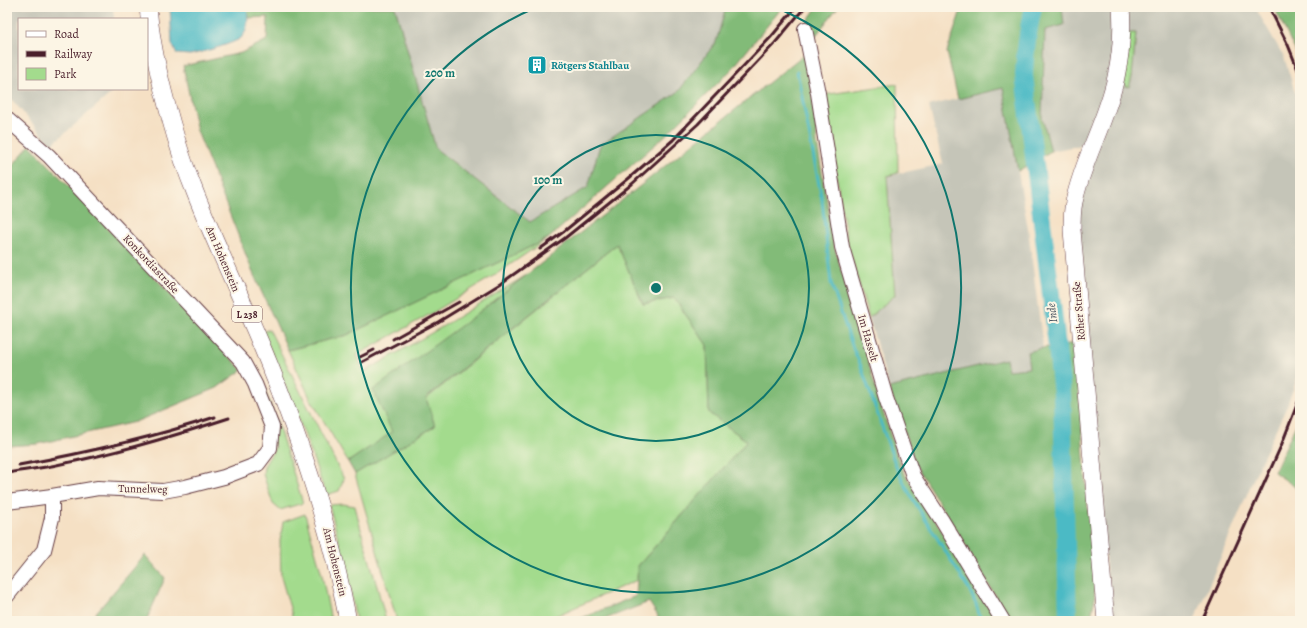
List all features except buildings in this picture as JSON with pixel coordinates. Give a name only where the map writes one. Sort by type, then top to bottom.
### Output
[{"type":"main road","name":"Am Hohenstein","points":[[148,7],[150,30],[166,106],[178,144],[192,186],[260,342],[297,436],[326,527],[341,584],[348,621]]},
{"type":"main road","name":"Röher Straße","points":[[1106,621],[1072,230],[1074,202],[1080,181],[1116,78],[1122,36],[1121,7]]},
{"type":"street","name":"Im Hasselt","points":[[805,28],[818,93],[842,247],[886,398],[913,476],[1003,621]]},
{"type":"street","name":"Konkordiastraße","points":[[7,120],[49,156],[243,362],[255,384],[272,426]]},
{"type":"street","name":"Tunnelweg","points":[[7,502],[98,488],[163,491],[224,477],[258,464],[270,448],[272,426]]},
{"type":"street","points":[[7,596],[44,550],[52,518],[52,496]]},
{"type":"shaded area","points":[[7,7],[113,7],[114,18],[18,18],[18,90],[115,90],[51,145],[7,94]]},
{"type":"shaded area","points":[[395,7],[704,7],[705,10],[713,12],[714,7],[726,7],[716,42],[678,92],[600,145],[589,187],[530,222],[436,149]]},
{"type":"shaded area","points":[[1062,7],[1255,7],[1284,57],[1300,108],[1300,371],[1286,408],[1258,468],[1194,621],[1111,621],[1074,230],[1087,144],[1051,151],[1042,117],[1045,30],[1064,25]]},
{"type":"shaded area","points":[[1003,87],[1028,229],[1043,348],[1027,352],[1030,368],[1008,370],[1006,359],[889,388],[869,318],[895,295],[887,176],[943,164],[929,106]]},
{"type":"green space","points":[[247,7],[395,7],[436,149],[530,222],[588,187],[600,145],[678,92],[716,42],[726,7],[780,7],[781,9],[732,69],[667,134],[549,238],[347,335],[288,350],[253,273],[197,131],[183,66],[241,53],[267,40],[268,17],[248,18]]},
{"type":"green space","points":[[817,7],[838,7],[813,39],[808,20]]},
{"type":"green space","points":[[962,7],[1062,7],[1064,25],[1045,30],[1042,117],[1051,151],[1018,171],[1003,88],[958,99],[947,52]]},
{"type":"green space","points":[[1274,7],[1300,7],[1300,64],[1296,52]]},
{"type":"green space","points":[[1130,33],[1136,33],[1132,77],[1129,87],[1124,86]]},
{"type":"green space","points":[[807,52],[817,143],[835,249],[877,393],[901,468],[937,523],[997,621],[657,621],[658,616],[649,602],[600,621],[574,621],[636,596],[638,566],[747,441],[709,413],[707,345],[674,298],[643,304],[617,244],[426,398],[435,426],[355,474],[348,462],[392,432],[373,390],[469,320],[635,190]]},
{"type":"green space","points":[[897,84],[898,173],[887,176],[895,295],[869,318],[848,247],[823,95]]},
{"type":"green space","points":[[30,145],[242,370],[217,388],[135,422],[38,444],[7,446],[7,172]]},
{"type":"green space","points":[[549,238],[495,275],[434,312],[357,355],[364,372],[525,276],[469,320],[393,432],[348,462],[310,398],[288,350],[347,335]]},
{"type":"green space","points":[[617,244],[643,304],[674,298],[707,345],[709,413],[747,441],[638,566],[637,580],[544,621],[397,621],[355,474],[435,426],[426,399]]},
{"type":"green space","points":[[269,329],[344,479],[339,491],[326,495],[304,433],[263,332]]},
{"type":"green space","points":[[1075,343],[1095,598],[1090,621],[1010,621],[916,466],[889,388],[1006,359],[1008,370],[1029,368],[1027,352]]},
{"type":"green space","points":[[256,367],[278,425],[303,503],[280,510],[273,504],[263,474],[264,466],[275,448],[252,369]]},
{"type":"green space","points":[[1300,416],[1300,494],[1294,486],[1274,472]]},
{"type":"green space","points":[[343,504],[355,506],[386,621],[356,621],[346,567],[329,505]]},
{"type":"green space","points":[[305,514],[322,575],[331,621],[291,621],[292,615],[281,577],[280,541],[283,522]]},
{"type":"green space","points":[[145,555],[165,578],[146,621],[89,621]]},
{"type":"water","points":[[170,7],[247,7],[248,18],[246,30],[242,37],[226,45],[190,55],[177,54],[172,44]]},
{"type":"waterway","name":"Inde","points":[[1033,7],[1027,41],[1024,75],[1062,395],[1068,621]]},
{"type":"waterway","points":[[797,71],[822,200],[831,283],[897,469],[912,498],[969,589],[976,604],[981,621]]},
{"type":"railway","points":[[540,249],[628,179],[673,140],[771,37],[796,7]]},
{"type":"railway","points":[[362,362],[438,322],[500,284],[565,238],[632,184],[698,124],[775,43],[805,7]]},
{"type":"railway","points":[[1269,7],[1288,45],[1300,75]]},
{"type":"railway","points":[[393,339],[459,302]]},
{"type":"railway","points":[[360,357],[374,350]]},
{"type":"railway","points":[[1202,621],[1281,446],[1300,397]]},
{"type":"railway","points":[[19,465],[118,444],[167,432],[215,417]]},
{"type":"railway","points":[[7,473],[104,455],[167,438],[229,418]]},
{"type":"place","name":"Rötgers Stahlbau","points":[[537,65]]}]
